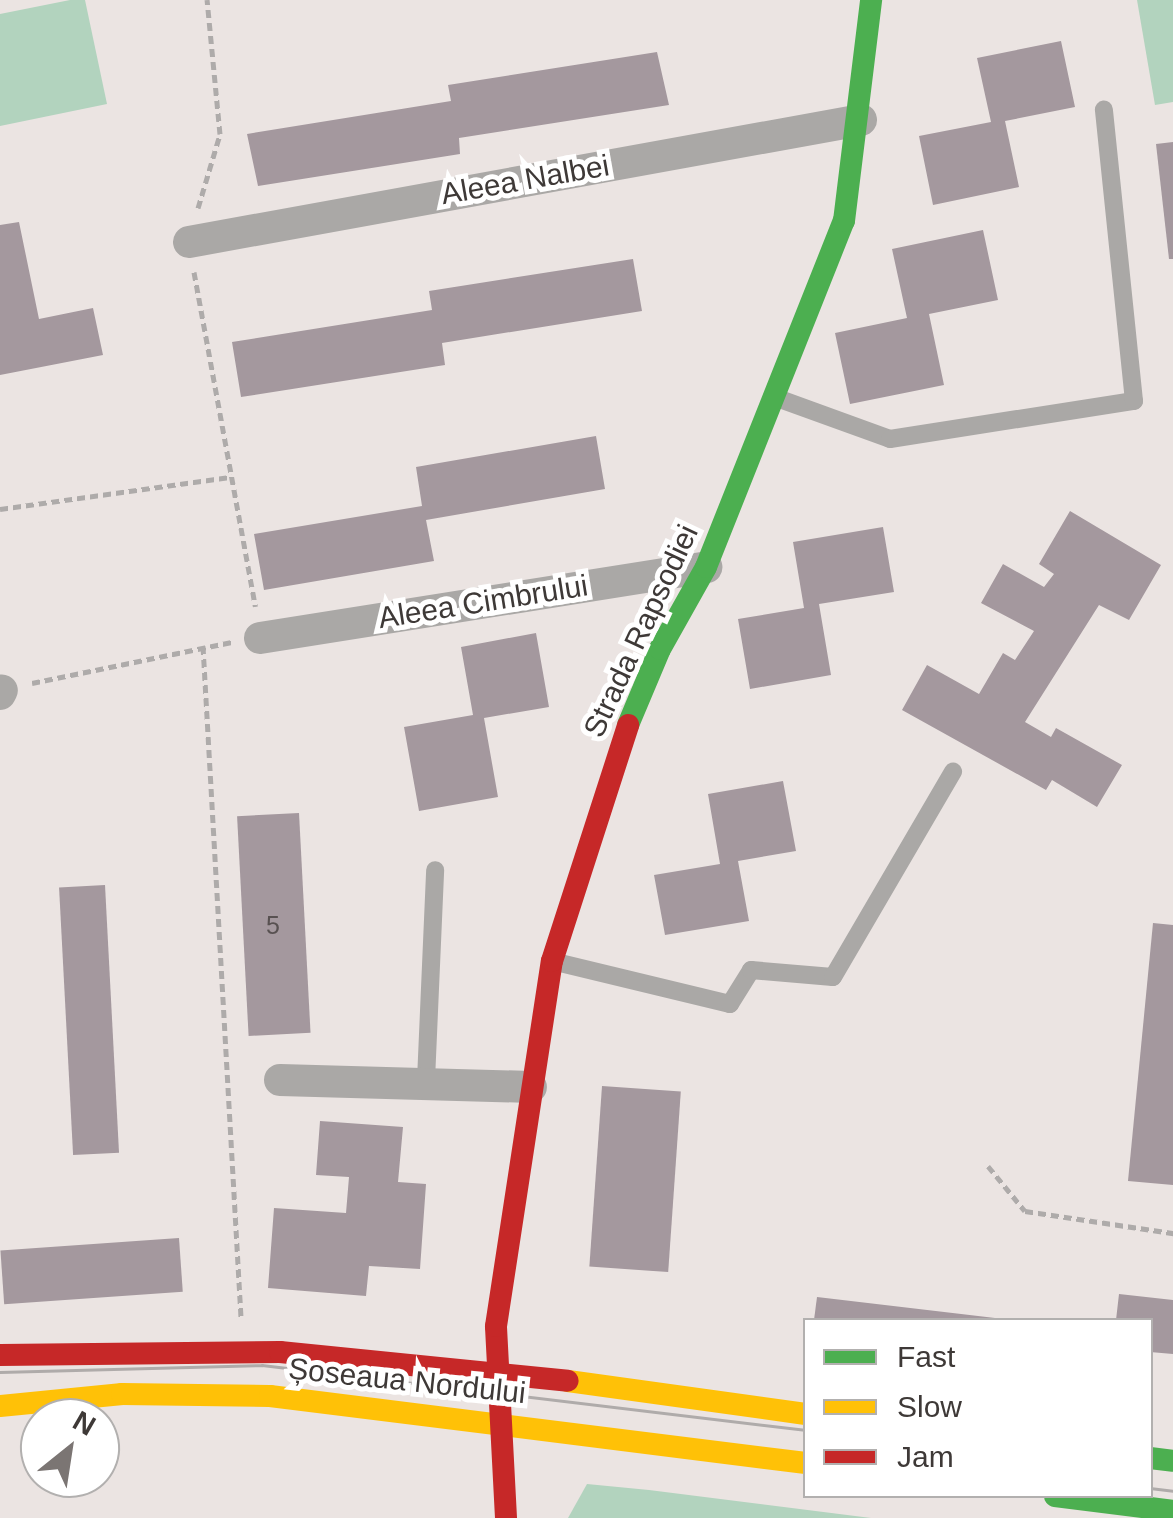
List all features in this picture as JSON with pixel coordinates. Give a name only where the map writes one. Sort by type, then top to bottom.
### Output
[{"type":"main road","name":"Strada Rapsodiei","points":[[506,1518],[494,1372],[530,1088],[552,962],[608,774],[660,649],[706,567],[844,221],[862,120],[871,0]]},
{"type":"main road","name":"Șoseaua Nordului","points":[[0,1355],[280,1352],[494,1372],[803,1414]]},
{"type":"main road","name":"Șoseaua Nordului","points":[[0,1406],[122,1394],[270,1396],[497,1419],[803,1463]]},
{"type":"main road","points":[[1070,1498],[1173,1511]]},
{"type":"street","name":"Aleea Nalbei","points":[[188,242],[862,120]]},
{"type":"street","name":"Aleea Cimbrului","points":[[260,638],[706,567]]},
{"type":"street","points":[[280,1080],[426,1080],[530,1088]]},
{"type":"lane","points":[[776,398],[890,440],[1134,400],[1104,110]]},
{"type":"lane","points":[[552,962],[730,1004],[751,970],[833,977],[953,772]]},
{"type":"lane","points":[[426,1080],[435,870]]},
{"type":"lane","points":[[766,1458],[773,1410]]},
{"type":"path","points":[[1,692],[203,646],[260,638],[188,242],[220,134],[207,0]]},
{"type":"path","points":[[0,509],[232,477]]},
{"type":"path","points":[[203,646],[241,1321]]},
{"type":"path","points":[[988,1166],[1024,1211],[1173,1233]]},
{"type":"green space","points":[[85,0],[107,104],[0,126],[0,14]]},
{"type":"green space","points":[[1137,0],[1173,0],[1173,102],[1155,105]]},
{"type":"green space","points":[[587,1484],[649,1490],[871,1518],[568,1518]]},
{"type":"building","points":[[1061,41],[1075,107],[1005,121],[1019,187],[933,205],[919,136],[991,122],[977,58]]},
{"type":"building","points":[[657,52],[669,105],[459,138],[460,154],[258,186],[247,134],[451,101],[448,85]]},
{"type":"building","points":[[1173,142],[1173,259],[1169,259],[1156,144]]},
{"type":"building","points":[[19,222],[39,319],[93,308],[103,355],[0,375],[0,225]]},
{"type":"building","points":[[983,230],[998,300],[929,314],[944,385],[850,404],[835,333],[907,318],[892,249]]},
{"type":"building","points":[[633,259],[642,311],[442,343],[445,365],[241,397],[232,342],[432,310],[429,291]]},
{"type":"building","points":[[596,436],[605,489],[426,520],[434,561],[264,590],[254,534],[422,506],[416,467]]},
{"type":"building","points":[[1070,511],[1161,565],[1129,620],[1099,605],[1025,722],[1051,737],[1056,728],[1122,765],[1097,807],[1052,780],[1046,790],[902,710],[927,665],[979,694],[1003,653],[1015,660],[1034,631],[981,603],[1003,564],[1044,587],[1054,574],[1039,564]]},
{"type":"building","points":[[883,527],[894,592],[819,604],[831,675],[750,689],[738,619],[804,608],[793,542]]},
{"type":"building","points":[[536,633],[549,707],[484,718],[498,797],[419,811],[404,727],[473,715],[461,647]]},
{"type":"building","points":[[783,781],[796,851],[738,861],[749,921],[665,935],[654,875],[720,864],[708,794]]},
{"type":"building","points":[[299,813],[311,1033],[249,1036],[237,816]]},
{"type":"building","points":[[105,885],[119,1153],[73,1155],[59,887]]},
{"type":"building","points":[[1153,923],[1173,925],[1173,1185],[1128,1181]]},
{"type":"building","points":[[602,1086],[681,1092],[668,1272],[589,1267]]},
{"type":"building","points":[[320,1121],[403,1127],[398,1182],[426,1184],[420,1269],[369,1266],[366,1296],[268,1288],[274,1208],[346,1213],[349,1177],[316,1175]]},
{"type":"building","points":[[179,1238],[183,1292],[4,1304],[0,1250]]},
{"type":"building","points":[[1119,1294],[1173,1300],[1173,1354],[1153,1352],[1153,1318],[1116,1318]]},
{"type":"building","points":[[817,1297],[995,1318],[814,1318]]},
{"type":"tram line","points":[[0,1372],[262,1365],[803,1430]]},
{"type":"tram line","points":[[1153,1488],[1173,1491]]},
{"type":"traffic: fast","points":[[628,725],[660,649],[706,567],[844,221],[871,0]]},
{"type":"traffic: fast","points":[[1153,1458],[1173,1461]]},
{"type":"traffic: fast","points":[[1071,1498],[1173,1511]]},
{"type":"traffic: slow","points":[[568,1381],[803,1414]]},
{"type":"traffic: slow","points":[[0,1406],[122,1394],[270,1396],[803,1463]]},
{"type":"traffic: jam","points":[[506,1518],[496,1326],[552,961],[628,725]]},
{"type":"traffic: jam","points":[[0,1355],[280,1352],[568,1381]]}]
